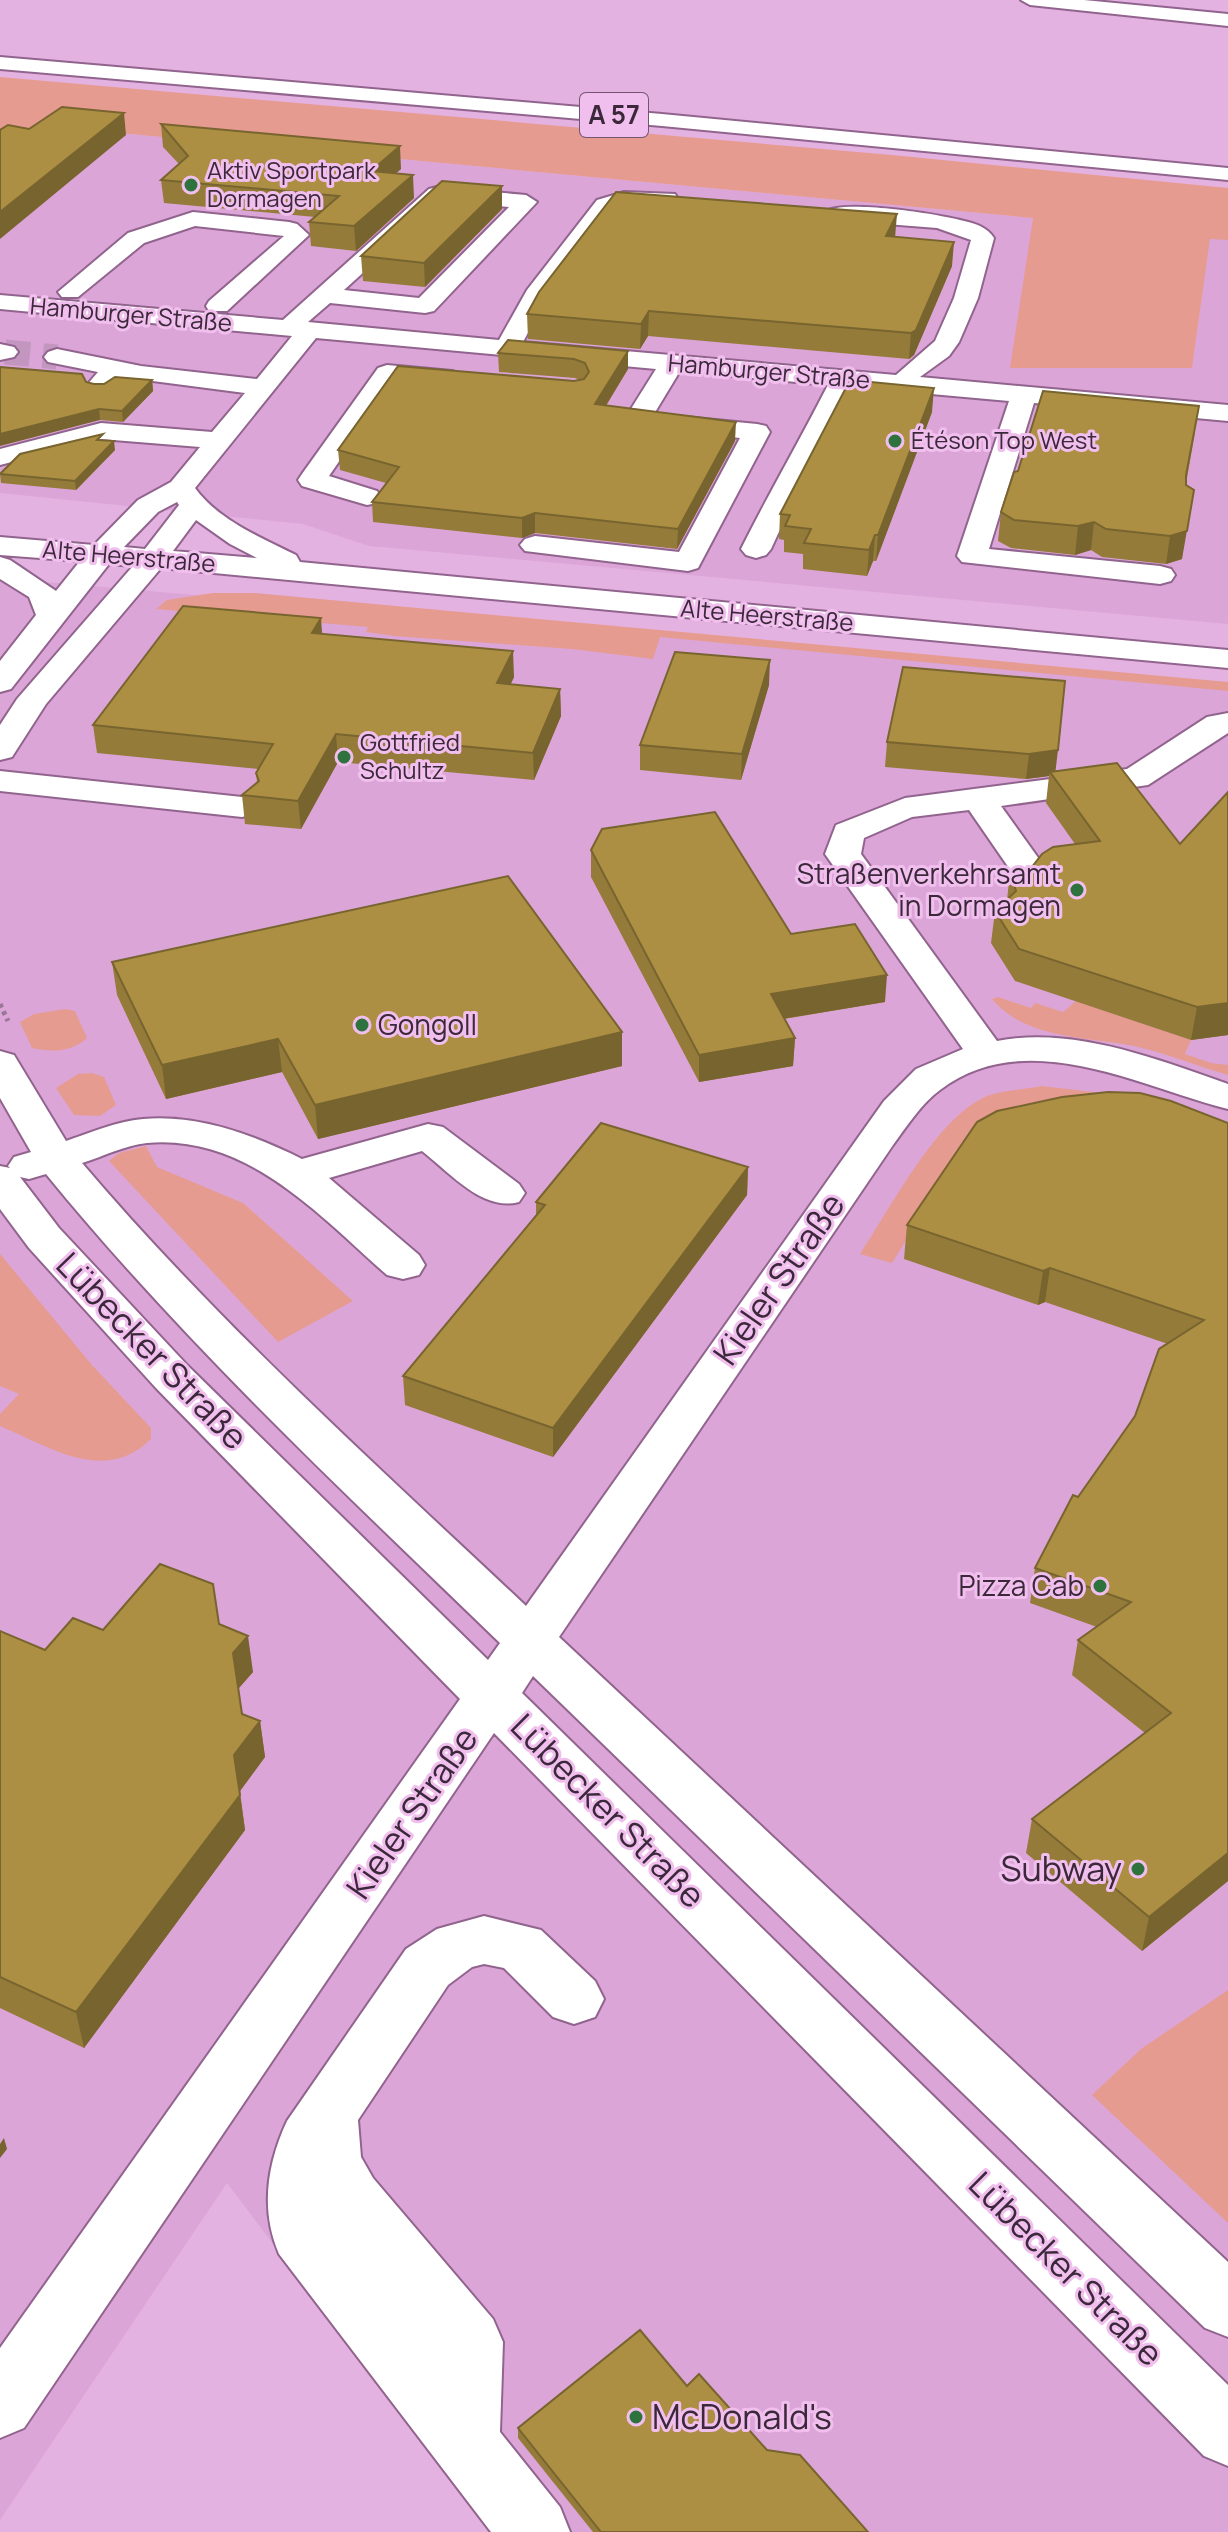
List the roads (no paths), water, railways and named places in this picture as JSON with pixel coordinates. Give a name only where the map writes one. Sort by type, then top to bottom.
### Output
[{"type":"main road","points":[[1030,0],[1228,20]]},
{"type":"main road","name":"A 57","points":[[0,50],[634,103],[1228,158]]},
{"type":"main road","name":"A 57","points":[[0,63],[741,127],[1228,174]]},
{"type":"main road","points":[[0,750],[33,699],[132,587],[219,441],[262,387],[298,330],[325,295],[437,194],[526,202],[425,306],[325,295]]},
{"type":"main road","points":[[506,349],[536,295],[605,205],[624,199],[685,201]]},
{"type":"main road","points":[[808,211],[956,225],[977,231],[983,238],[970,288],[940,351],[910,370],[903,384]]},
{"type":"main road","points":[[70,292],[136,238],[193,219],[289,229],[298,235],[218,306]]},
{"type":"main road","name":"Hamburger Straße","points":[[0,302],[506,349],[588,368],[672,364],[1228,413]]},
{"type":"main road","points":[[57,357],[105,377],[141,374],[262,387]]},
{"type":"main road","points":[[535,545],[688,562],[757,432],[637,420],[672,364]]},
{"type":"main road","points":[[367,497],[312,480],[387,373],[481,381]]},
{"type":"main road","points":[[756,549],[789,479],[799,469],[844,379]]},
{"type":"main road","points":[[1024,395],[972,556],[1160,575]]},
{"type":"main road","points":[[652,396],[698,401]]},
{"type":"main road","points":[[0,448],[80,426],[219,441]]},
{"type":"main road","points":[[0,457],[80,426]]},
{"type":"main road","points":[[0,682],[83,582],[101,554],[148,506],[187,497]]},
{"type":"main road","name":"Alte Heerstraße","points":[[187,497],[240,538],[306,571]]},
{"type":"main road","name":"Alte Heerstraße","points":[[0,546],[306,571],[1228,659]]},
{"type":"main road","name":"Alte Heerstraße","points":[[0,566],[42,592],[52,616]]},
{"type":"main road","points":[[985,1052],[843,854],[848,832],[905,808],[1136,778],[1219,724],[1228,723]]},
{"type":"main road","points":[[0,781],[242,807]]},
{"type":"main road","points":[[978,798],[1031,873]]},
{"type":"main road","name":"Kieler Straße","points":[[0,2405],[492,1696],[773,1284],[891,1120],[927,1079],[985,1052],[1049,1050],[1134,1065],[1228,1097]]},
{"type":"main road","name":"Lübecker Straße","points":[[0,1063],[55,1158],[156,1274],[291,1413],[1228,2306]]},
{"type":"main road","points":[[0,1177],[141,1131],[182,1131],[245,1147],[298,1174],[403,1265]]},
{"type":"main road","points":[[298,1174],[428,1136],[504,1193]]},
{"type":"main road","name":"Lübecker Straße","points":[[0,1177],[44,1238],[172,1377],[1228,2432]]},
{"type":"main road","points":[[535,2532],[465,2443],[470,2342],[351,2199],[330,2163],[327,2115],[427,1967],[457,1946],[484,1940],[520,1947],[574,1999]]},
{"type":"tunnel","points":[[5,352],[57,357]]},
{"type":"place","name":"Aktiv Sportpark Dormagen","points":[[191,185]]},
{"type":"place","name":"Étéson Top West","points":[[895,441]]},
{"type":"place","name":"Gottfried Schultz","points":[[344,757]]},
{"type":"place","name":"Straßenverkehrsamt in Dormagen","points":[[1077,890]]},
{"type":"place","name":"Gongoll","points":[[362,1025]]},
{"type":"place","name":"Pizza Cab","points":[[1100,1586]]},
{"type":"place","name":"Subway","points":[[1138,1869]]},
{"type":"place","name":"McDonald's","points":[[636,2417]]}]
